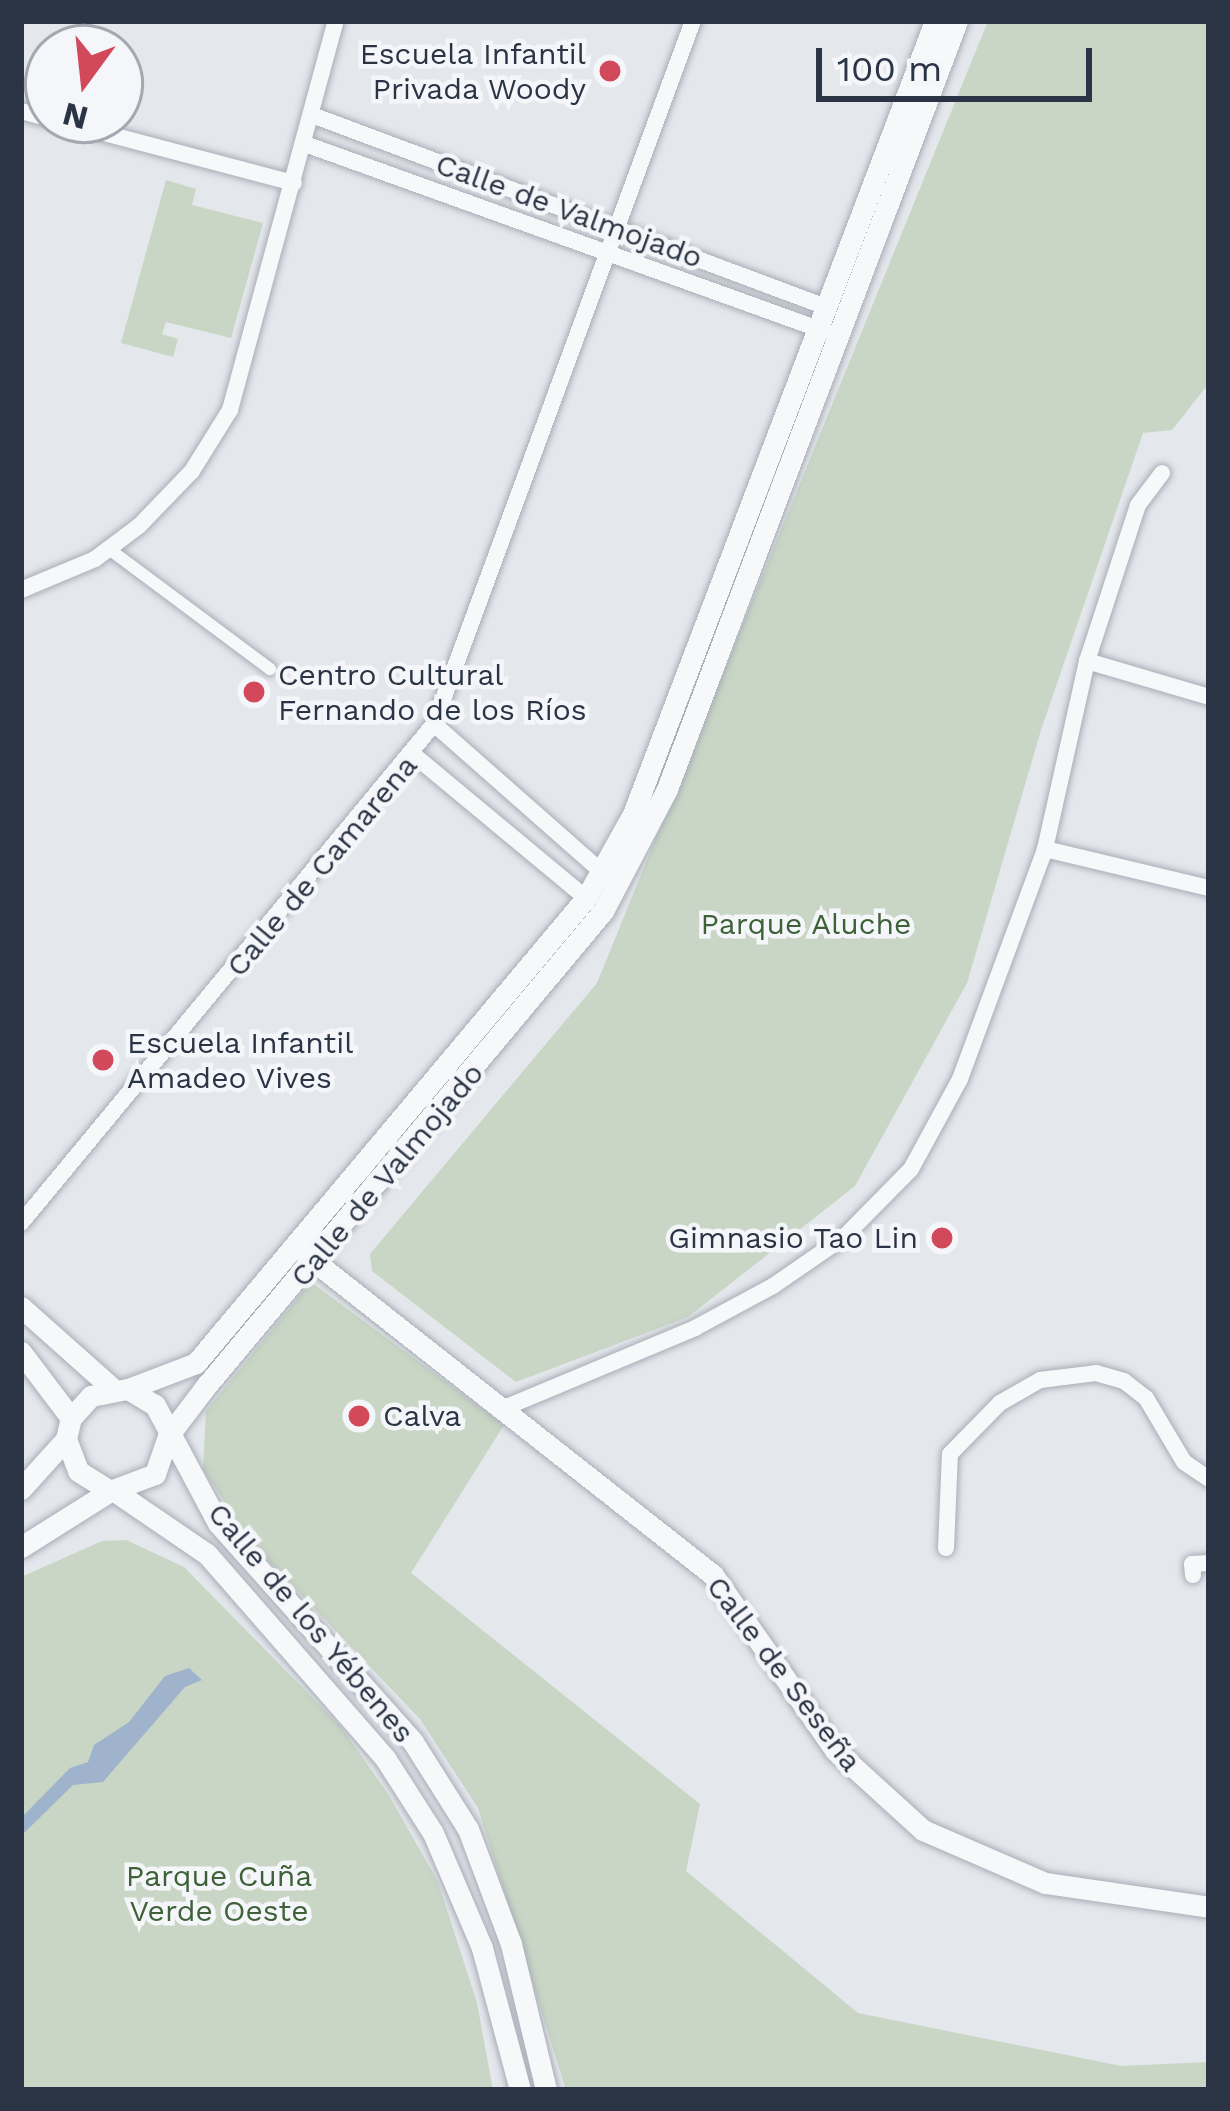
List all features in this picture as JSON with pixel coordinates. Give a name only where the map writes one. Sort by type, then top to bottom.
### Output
[{"type":"street","points":[[21,590],[109,549],[192,471],[230,410],[336,21]]},
{"type":"street","points":[[618,230],[693,21]]},
{"type":"street","name":"Calle de Valmojado","points":[[121,1389],[196,1363],[595,905],[602,869],[633,814],[935,21]]},
{"type":"street","name":"Calle de Valmojado","points":[[168,1436],[315,1261],[595,905],[667,789],[957,21]]},
{"type":"street","name":"Calle de Valmojado","points":[[312,115],[826,307]]},
{"type":"street","points":[[144,143],[294,183]]},
{"type":"street","name":"Calle de Valmojado","points":[[305,144],[816,333]]},
{"type":"street","name":"Calle de Camarena","points":[[21,1223],[416,756],[434,724],[618,230]]},
{"type":"street","points":[[816,333],[842,326]]},
{"type":"street","points":[[504,1408],[695,1328],[773,1286],[844,1237],[911,1169],[960,1079],[1045,849],[1087,661],[1138,505],[1162,473]]},
{"type":"street","points":[[109,549],[269,669]]},
{"type":"street","points":[[1087,661],[1209,697]]},
{"type":"street","points":[[434,724],[602,869]]},
{"type":"street","points":[[416,756],[595,905]]},
{"type":"street","points":[[1045,849],[1209,888]]},
{"type":"street","name":"Calle de Seseña","points":[[295,1247],[713,1575],[835,1750],[923,1830],[1054,1885],[1209,1907]]},
{"type":"street","name":"Calle de los Yébenes","points":[[21,1307],[121,1389],[155,1405],[218,1523],[413,1742],[468,1829],[511,1944],[546,2090]]},
{"type":"street","points":[[21,1352],[105,1488]]},
{"type":"street","points":[[946,1548],[950,1454],[1000,1403],[1040,1379],[1096,1373],[1124,1381],[1146,1398],[1184,1462],[1209,1479]]},
{"type":"street","points":[[21,1489],[92,1396],[121,1389]]},
{"type":"street","points":[[21,1547],[105,1488],[154,1474],[168,1436]]},
{"type":"street","name":"Calle de los Yébenes","points":[[105,1488],[207,1554],[386,1758],[433,1833],[482,1948],[520,2090]]},
{"type":"street","points":[[1193,1575],[1192,1564],[1209,1562]]},
{"type":"green space","name":"Parque Aluche","points":[[988,21],[1209,21],[1209,383],[1172,430],[1143,433],[1041,730],[967,983],[855,1186],[688,1317],[516,1382],[372,1271],[370,1254],[597,983]]},
{"type":"green space","points":[[166,180],[196,189],[192,205],[263,223],[231,338],[166,322],[162,334],[178,339],[173,357],[121,343]]},
{"type":"green space","points":[[311,1282],[504,1425],[411,1573],[700,1804],[686,1871],[858,2013],[1121,2066],[1209,2062],[1209,2090],[566,2090],[478,1808],[420,1719],[250,1541],[203,1469],[206,1411]]},
{"type":"green space","name":"Parque Cuña Verde Oeste","points":[[126,1540],[184,1567],[341,1727],[388,1794],[438,1882],[477,2003],[493,2090],[21,2090],[21,1577],[102,1541]]},
{"type":"water","points":[[189,1668],[202,1680],[185,1687],[103,1782],[73,1785],[21,1836],[21,1818],[70,1768],[88,1762],[94,1745],[129,1722],[165,1676]]},
{"type":"place","name":"Escuela Infantil Privada Woody","points":[[610,71]]},
{"type":"place","name":"Centro Cultural Fernando de los Ríos","points":[[254,692]]},
{"type":"place","name":"Escuela Infantil Amadeo Vives","points":[[103,1060]]},
{"type":"place","name":"Gimnasio Tao Lin","points":[[942,1238]]},
{"type":"place","name":"Calva","points":[[359,1416]]}]
